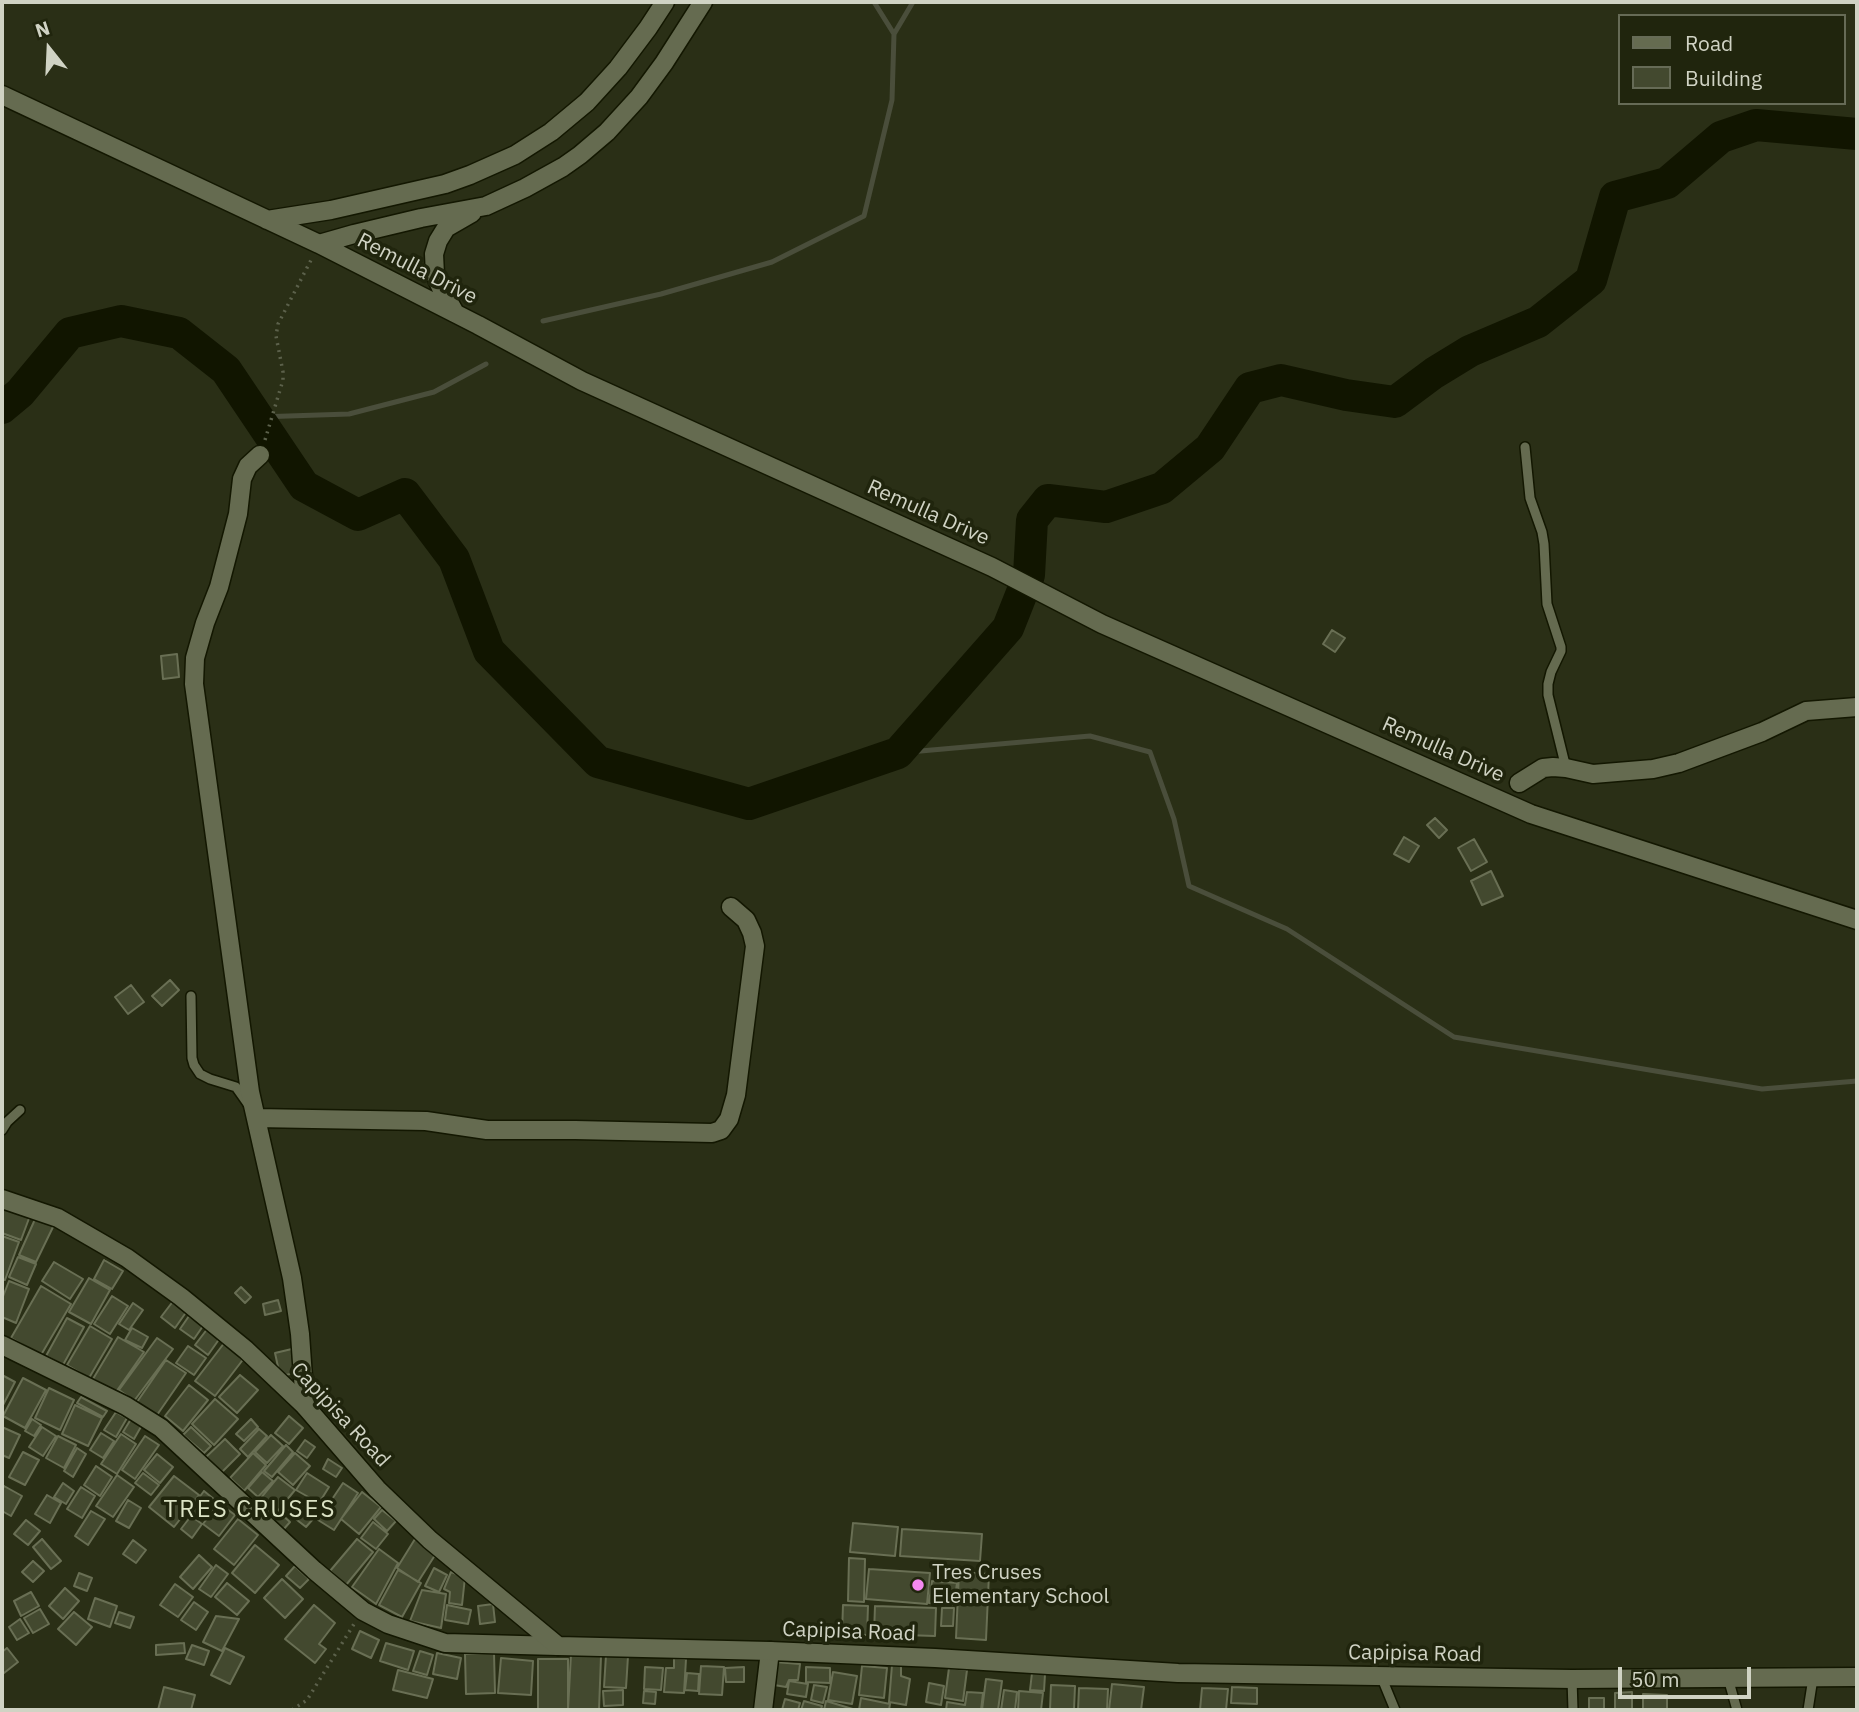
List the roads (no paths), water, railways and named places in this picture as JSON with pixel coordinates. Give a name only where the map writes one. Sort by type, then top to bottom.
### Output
[{"type":"street","points":[[267,220],[331,210],[445,184],[516,155],[551,132],[587,102],[626,57],[665,2]]},
{"type":"street","points":[[455,313],[435,275],[433,262],[435,248],[446,228],[563,167],[607,132],[652,80],[703,2]]},
{"type":"street","name":"Remulla Drive","points":[[2,94],[319,244],[582,381],[992,567],[1102,624],[1531,814],[1857,920]]},
{"type":"street","points":[[319,244],[421,218],[486,206]]},
{"type":"street","points":[[260,456],[248,466],[242,479],[233,535],[195,658],[194,684],[250,1092],[292,1278],[305,1406]]},
{"type":"street","points":[[1519,783],[1543,768],[1566,768],[1593,774],[1653,769],[1679,763],[1762,732],[1806,711],[1857,707]]},
{"type":"street","points":[[256,1118],[426,1121],[487,1130],[712,1133],[721,1130],[729,1119],[736,1096],[755,946],[746,920],[731,907]]},
{"type":"street","name":"Capipisa Road","points":[[2,1199],[58,1218],[127,1258],[181,1297],[246,1350],[305,1406],[377,1489],[430,1540],[558,1646],[1006,1661],[1178,1673],[1572,1679],[1857,1677]]},
{"type":"street","points":[[2,1345],[126,1406],[161,1428],[314,1570],[363,1611],[388,1624],[444,1643],[558,1646]]},
{"type":"street","points":[[763,1710],[770,1651]]},
{"type":"lane","points":[[1525,447],[1529,489],[1544,544],[1546,604],[1561,647],[1551,672],[1548,695],[1566,768]]},
{"type":"lane","points":[[191,996],[194,1065],[200,1074],[236,1087],[256,1118]]},
{"type":"lane","points":[[2,1130],[20,1110]]},
{"type":"lane","points":[[1381,1675],[1395,1710]]},
{"type":"lane","points":[[1728,1678],[1737,1710]]},
{"type":"lane","points":[[1808,1710],[1813,1678]]},
{"type":"lane","points":[[1572,1679],[1573,1710]]},
{"type":"waterway","points":[[874,2],[894,34]]},
{"type":"waterway","points":[[543,321],[661,294],[772,262],[864,216],[892,100],[894,34],[913,2]]},
{"type":"waterway","points":[[2,408],[20,393],[70,333],[121,321],[179,333],[226,370],[304,486],[358,515],[405,494],[454,559],[489,651],[598,762],[749,804],[898,753],[1008,628],[1029,575],[1032,520],[1048,500],[1106,507],[1162,488],[1210,448],[1250,388],[1281,380],[1346,395],[1395,402],[1470,351],[1538,322],[1591,280],[1615,197],[1667,183],[1721,137],[1756,125],[1857,134]]},
{"type":"waterway","points":[[258,417],[349,414],[434,392],[486,364]]},
{"type":"waterway","points":[[898,753],[1090,736],[1150,752],[1174,819],[1189,886],[1287,929],[1454,1037],[1762,1089],[1857,1081]]},
{"type":"place","name":"Tres Cruses Elementary School","points":[[918,1585]]},
{"type":"district","name":"TRES CRUSES","points":[[250,1510]]}]
